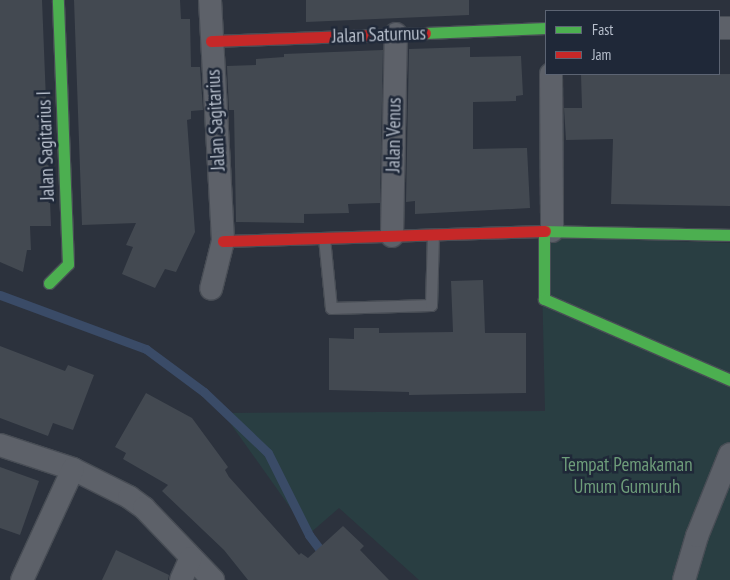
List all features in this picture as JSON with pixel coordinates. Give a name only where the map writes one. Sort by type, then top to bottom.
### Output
[{"type":"street","name":"Jalan Sagitarius I","points":[[49,283],[68,264],[58,0]]},
{"type":"street","name":"Jalan Sagitarius","points":[[210,0],[223,241],[211,289]]},
{"type":"street","name":"Jalan Saturnus","points":[[211,41],[545,28]]},
{"type":"street","name":"Jalan Venus","points":[[392,236],[396,34]]},
{"type":"street","points":[[552,75],[548,231],[544,299],[730,380]]},
{"type":"street","points":[[223,241],[548,231],[730,235]]},
{"type":"street","points":[[0,445],[72,469],[129,497],[213,580]]},
{"type":"street","points":[[684,580],[697,536],[730,454]]},
{"type":"street","points":[[22,580],[72,469]]},
{"type":"street","points":[[181,580],[191,558]]},
{"type":"lane","points":[[324,238],[331,308],[431,305],[433,235]]},
{"type":"green space","name":"Tempat Pemakaman Umum Gumuruh","points":[[541,237],[730,243],[730,580],[419,580],[339,508],[309,534],[223,413],[545,411]]},
{"type":"building","points":[[0,0],[42,0],[51,226],[30,226],[31,250],[27,250],[23,272],[0,262]]},
{"type":"building","points":[[74,0],[180,0],[181,19],[190,19],[191,67],[200,67],[203,110],[191,111],[191,119],[187,120],[195,232],[176,272],[165,269],[155,288],[122,274],[133,247],[126,245],[136,223],[82,225]]},
{"type":"building","points":[[306,0],[469,0],[469,15],[306,22]]},
{"type":"building","points":[[470,47],[470,57],[521,56],[523,95],[516,96],[516,101],[473,102],[473,149],[527,148],[530,208],[415,214],[415,201],[406,202],[409,49]]},
{"type":"building","points":[[383,50],[380,203],[348,204],[349,213],[304,214],[304,223],[236,222],[234,110],[229,110],[227,66],[256,65],[256,59],[284,57],[284,54]]},
{"type":"building","points":[[730,74],[730,206],[611,204],[613,139],[566,140],[564,108],[582,108],[581,75]]},
{"type":"building","points":[[483,280],[485,333],[526,333],[526,393],[409,395],[409,392],[329,390],[329,338],[354,339],[354,328],[379,328],[379,333],[453,332],[451,281]]},
{"type":"building","points":[[0,346],[65,371],[68,365],[94,375],[73,430],[53,423],[48,436],[0,418]]},
{"type":"building","points":[[146,393],[192,418],[228,467],[225,470],[229,477],[299,555],[301,553],[308,558],[343,526],[364,546],[360,550],[389,580],[248,580],[224,550],[162,491],[168,485],[123,459],[126,453],[115,447]]},
{"type":"building","points":[[0,467],[39,481],[20,535],[0,528]]},
{"type":"building","points":[[116,550],[169,575],[168,580],[102,580]]},
{"type":"waterway","points":[[0,295],[146,349],[204,392],[268,453],[309,535],[325,556]]},
{"type":"traffic: fast","points":[[49,283],[68,264],[58,0]]},
{"type":"traffic: fast","points":[[425,33],[545,28]]},
{"type":"traffic: fast","points":[[545,231],[730,235]]},
{"type":"traffic: fast","points":[[544,232],[544,299],[730,380]]},
{"type":"traffic: jam","points":[[211,41],[425,33]]},
{"type":"traffic: jam","points":[[223,241],[545,231]]}]
